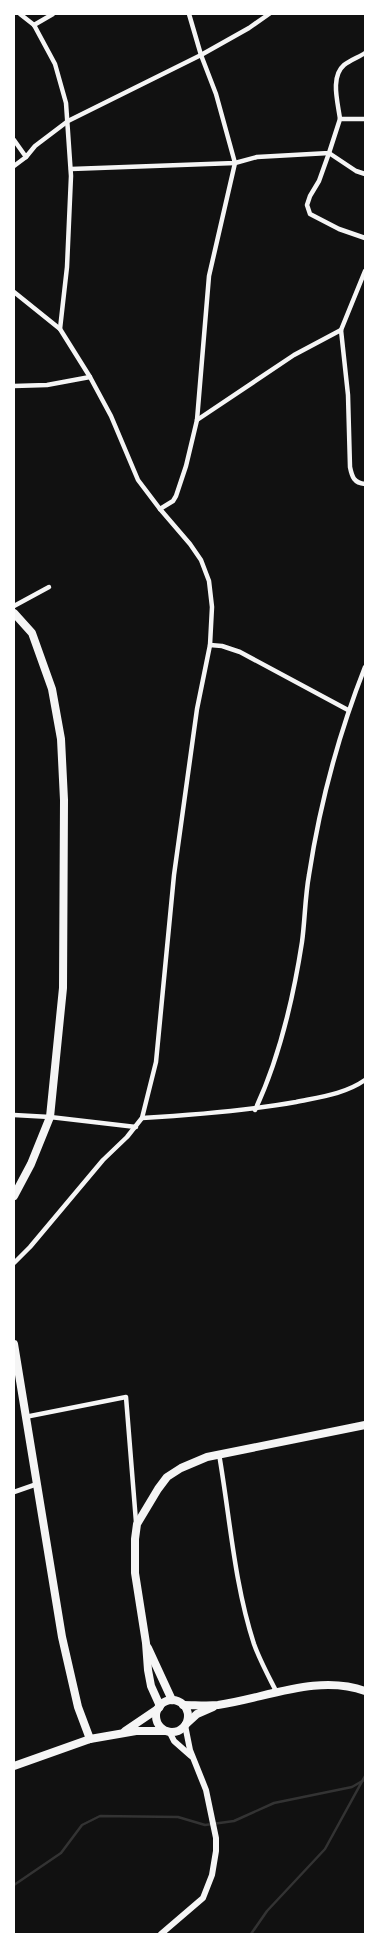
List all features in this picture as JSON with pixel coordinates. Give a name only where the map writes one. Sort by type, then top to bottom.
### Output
[{"type":"main road","points":[[14,613],[32,633],[52,689],[61,740],[64,800],[63,988],[50,1117],[31,1164],[14,1196]]},
{"type":"main road","points":[[14,1344],[62,1637],[78,1707],[90,1739]]},
{"type":"main road","points":[[193,1759],[174,1741],[168,1731],[162,1728],[157,1718],[160,1707],[151,1686],[135,1572],[136,1524],[158,1489],[168,1477],[180,1468],[207,1457],[365,1425]]},
{"type":"main road","points":[[146,1643],[172,1700],[183,1705],[217,1705],[314,1686],[334,1684],[354,1686],[365,1691]]},
{"type":"main road","points":[[122,1733],[172,1700]]},
{"type":"main road","points":[[161,1934],[203,1898],[212,1875],[216,1838],[206,1790],[193,1759],[185,1725],[188,1714],[183,1705]]},
{"type":"main road","points":[[14,1766],[90,1739],[122,1733],[178,1731],[197,1714],[217,1705]]},
{"type":"street","points":[[20,14],[34,25],[55,64],[66,103],[71,169],[67,268],[60,328]]},
{"type":"street","points":[[34,25],[53,14]]},
{"type":"street","points":[[160,509],[173,501],[176,496],[186,466],[196,420],[209,276],[235,163],[216,94],[201,55],[189,14]]},
{"type":"street","points":[[14,166],[26,157],[35,146],[68,121],[201,55],[249,28],[269,14]]},
{"type":"street","points":[[365,53],[344,65],[338,74],[336,86],[340,118],[330,153],[307,205],[310,214],[339,229],[365,238]]},
{"type":"street","points":[[340,118],[365,119]]},
{"type":"street","points":[[14,140],[26,157]]},
{"type":"street","points":[[71,169],[235,163],[257,157],[330,153],[356,171],[365,174]]},
{"type":"street","points":[[365,271],[341,330],[348,395],[350,467],[353,478],[358,483],[365,484]]},
{"type":"street","points":[[14,292],[60,328],[90,376],[111,416],[138,480],[201,560],[209,581],[212,607],[210,645],[197,709],[174,875],[156,1062],[142,1118],[14,1263]]},
{"type":"street","points":[[196,420],[294,355],[341,330]]},
{"type":"street","points":[[14,386],[47,385],[90,376]]},
{"type":"street","points":[[14,606],[49,586]]},
{"type":"street","points":[[210,645],[222,646],[240,652],[348,710]]},
{"type":"street","points":[[254,1110],[272,1067],[294,988],[302,941],[308,876],[319,817],[348,710],[365,666]]},
{"type":"street","points":[[142,1118],[254,1110],[327,1096],[357,1086],[365,1080]]},
{"type":"street","points":[[14,1115],[50,1117],[136,1127]]},
{"type":"street","points":[[25,1416],[126,1397],[136,1524]]},
{"type":"street","points":[[220,1454],[239,1584],[246,1617],[255,1646],[277,1693]]},
{"type":"street","points":[[14,1492],[37,1484]]},
{"type":"waterway","points":[[251,1934],[267,1911],[325,1849],[365,1776]]},
{"type":"waterway","points":[[14,1885],[61,1853],[82,1825],[100,1816],[178,1817],[205,1825],[234,1821],[274,1803],[352,1787],[364,1780]]}]
